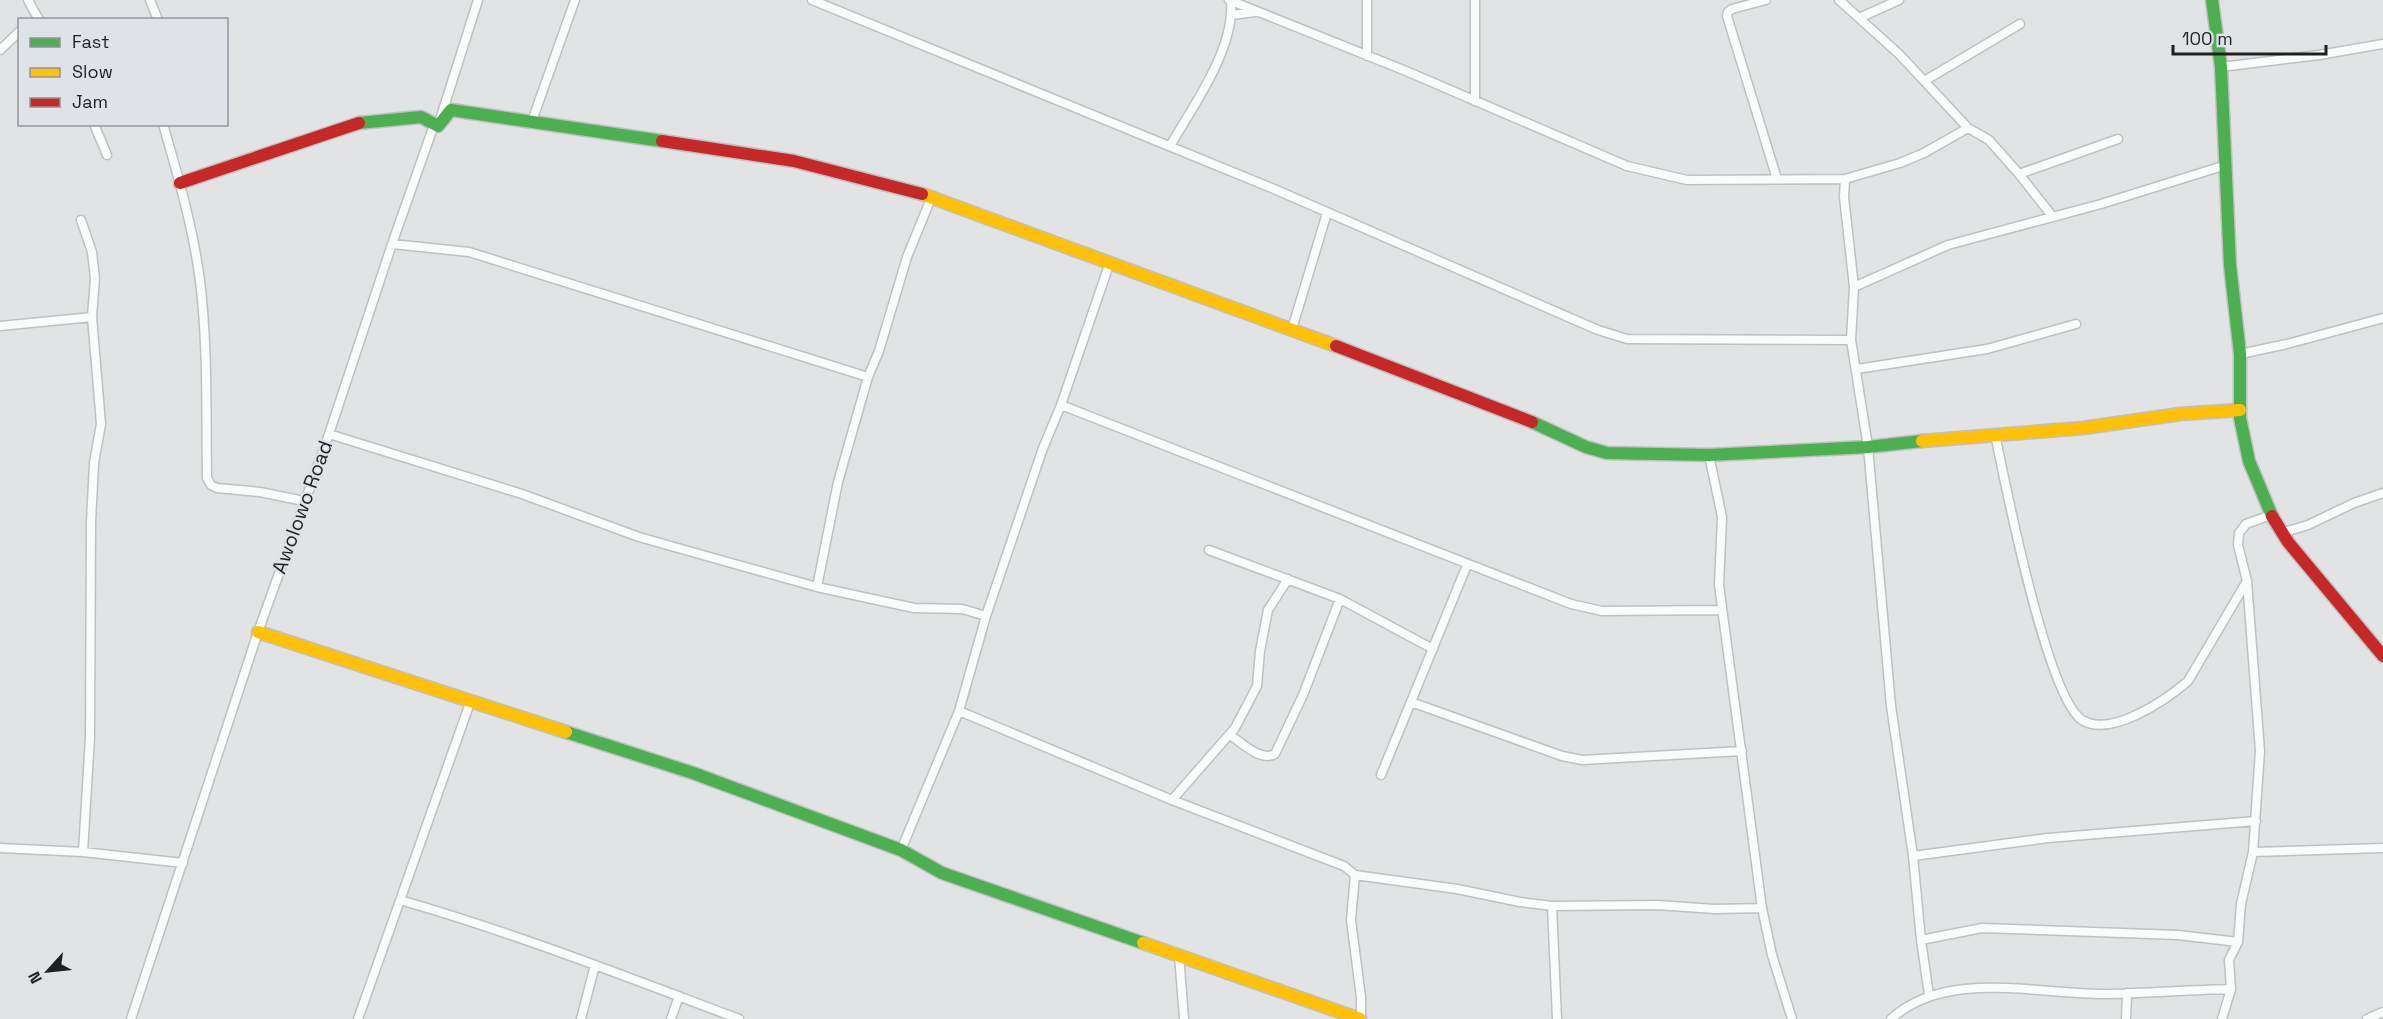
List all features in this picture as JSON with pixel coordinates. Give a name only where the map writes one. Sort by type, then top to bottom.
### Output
[{"type":"street","points":[[28,0],[36,18]]},
{"type":"street","points":[[150,0],[157,18]]},
{"type":"street","name":"Awolowo Road","points":[[131,1019],[258,632],[329,434],[434,125],[438,126],[478,0]]},
{"type":"street","points":[[532,121],[575,0]]},
{"type":"street","points":[[812,0],[1170,146],[1598,330],[1627,339],[1851,340]]},
{"type":"street","points":[[1170,146],[1219,58],[1232,15],[1230,0],[1628,166],[1687,180],[1845,179],[1900,163],[1924,153],[1968,128]]},
{"type":"street","points":[[1367,0],[1367,56]]},
{"type":"street","points":[[1475,0],[1475,101]]},
{"type":"street","points":[[1766,0],[1732,9],[1727,16],[1777,179]]},
{"type":"street","points":[[1839,0],[1926,80],[1968,128],[1989,140],[2053,218]]},
{"type":"street","points":[[1859,18],[1899,0]]},
{"type":"street","points":[[2212,0],[2221,67],[2230,265],[2240,354],[2240,410],[2249,461],[2271,515],[2282,532],[2327,591],[2383,656]]},
{"type":"street","points":[[1232,15],[1257,11]]},
{"type":"street","points":[[1926,80],[2020,24]]},
{"type":"street","points":[[0,50],[18,33]]},
{"type":"street","points":[[2221,67],[2319,55],[2383,44]]},
{"type":"street","points":[[180,183],[354,124],[421,117],[438,126],[451,110],[794,162],[932,196],[1292,329],[1517,415],[1586,447],[1607,453],[1709,455],[1868,447],[2083,428],[2180,414],[2240,410]]},
{"type":"street","points":[[95,126],[107,155]]},
{"type":"street","points":[[164,126],[193,236],[200,282],[205,350],[207,478],[211,485],[217,488],[260,492],[304,501]]},
{"type":"street","points":[[2019,174],[2118,139]]},
{"type":"street","points":[[1854,287],[1948,245],[2053,218],[2226,165]]},
{"type":"street","points":[[1845,179],[1844,197],[1854,287],[1851,340],[1868,447],[1891,706],[1913,856],[1929,995]]},
{"type":"street","points":[[817,587],[838,482],[868,377],[879,351],[907,257],[932,196]]},
{"type":"street","points":[[1292,329],[1327,213]]},
{"type":"street","points":[[81,220],[92,252],[94,269],[92,317],[101,424],[94,463],[91,522],[90,736],[83,852]]},
{"type":"street","points":[[392,244],[469,252],[868,377]]},
{"type":"street","points":[[901,850],[959,711],[986,616],[1110,262]]},
{"type":"street","points":[[0,326],[92,317]]},
{"type":"street","points":[[2240,354],[2383,318]]},
{"type":"street","points":[[1857,369],[1976,351],[2050,333],[2076,324]]},
{"type":"street","points":[[1061,405],[1571,604],[1602,611],[1722,610]]},
{"type":"street","points":[[329,434],[522,494],[639,537],[817,587],[914,608],[962,609],[986,616]]},
{"type":"street","points":[[1995,434],[2020,550],[2040,625],[2054,668],[2070,705],[2080,719],[2091,724],[2113,723],[2138,715],[2178,690],[2188,681],[2247,581]]},
{"type":"street","points":[[1709,455],[1722,517],[1722,573],[1719,585],[1743,751],[1762,908],[1772,955],[1792,1019]]},
{"type":"street","points":[[2282,532],[2308,525],[2354,503],[2383,493]]},
{"type":"street","points":[[2222,1019],[2231,990],[2229,960],[2238,942],[2241,904],[2253,852],[2260,752],[2247,581],[2238,546],[2239,533],[2246,524],[2271,515]]},
{"type":"street","points":[[1209,550],[1340,599],[1433,649]]},
{"type":"street","points":[[1381,775],[1467,565]]},
{"type":"street","points":[[1172,800],[1230,735],[1257,686],[1260,651],[1268,610],[1288,579]]},
{"type":"street","points":[[1230,735],[1260,755],[1270,757],[1275,754],[1304,695],[1340,599]]},
{"type":"street","points":[[258,632],[693,773],[901,850],[942,873],[1360,1019],[1361,997],[1351,920],[1355,875]]},
{"type":"street","points":[[358,1019],[471,700]]},
{"type":"street","points":[[1412,702],[1562,756],[1582,759],[1743,751]]},
{"type":"street","points":[[959,711],[1172,800],[1344,866],[1355,875],[1457,889],[1552,906],[1762,908]]},
{"type":"street","points":[[1913,856],[2048,838],[2256,821]]},
{"type":"street","points":[[0,848],[83,852],[183,863]]},
{"type":"street","points":[[2253,852],[2383,848]]},
{"type":"street","points":[[400,900],[452,915],[595,965],[739,1019]]},
{"type":"street","points":[[1552,906],[1557,1019]]},
{"type":"street","points":[[1921,940],[1982,928],[2178,935],[2238,942]]},
{"type":"street","points":[[1179,955],[1185,1019]]},
{"type":"street","points":[[581,1019],[595,965]]},
{"type":"street","points":[[1896,1017],[1929,995],[1989,987],[2076,993],[2231,990]]},
{"type":"street","points":[[2126,1019],[2127,993]]},
{"type":"street","points":[[671,1019],[679,996]]},
{"type":"street","points":[[2367,1019],[2383,1012]]},
{"type":"traffic: fast","points":[[2212,0],[2221,67],[2230,265],[2240,354],[2240,418],[2249,461],[2272,516]]},
{"type":"traffic: fast","points":[[359,123],[421,117],[438,126],[451,110],[662,141]]},
{"type":"traffic: fast","points":[[1532,422],[1586,447],[1607,453],[1709,455],[1868,447],[1922,441]]},
{"type":"traffic: fast","points":[[566,732],[693,773],[901,850],[942,873],[1143,943]]},
{"type":"traffic: slow","points":[[922,194],[1336,346]]},
{"type":"traffic: slow","points":[[1922,441],[2083,428],[2180,414],[2240,410]]},
{"type":"traffic: slow","points":[[258,632],[566,732]]},
{"type":"traffic: slow","points":[[1143,943],[1360,1019]]},
{"type":"traffic: jam","points":[[180,183],[359,123]]},
{"type":"traffic: jam","points":[[662,141],[794,161],[922,194]]},
{"type":"traffic: jam","points":[[1336,346],[1532,422]]},
{"type":"traffic: jam","points":[[2272,516],[2288,542],[2383,656]]}]
